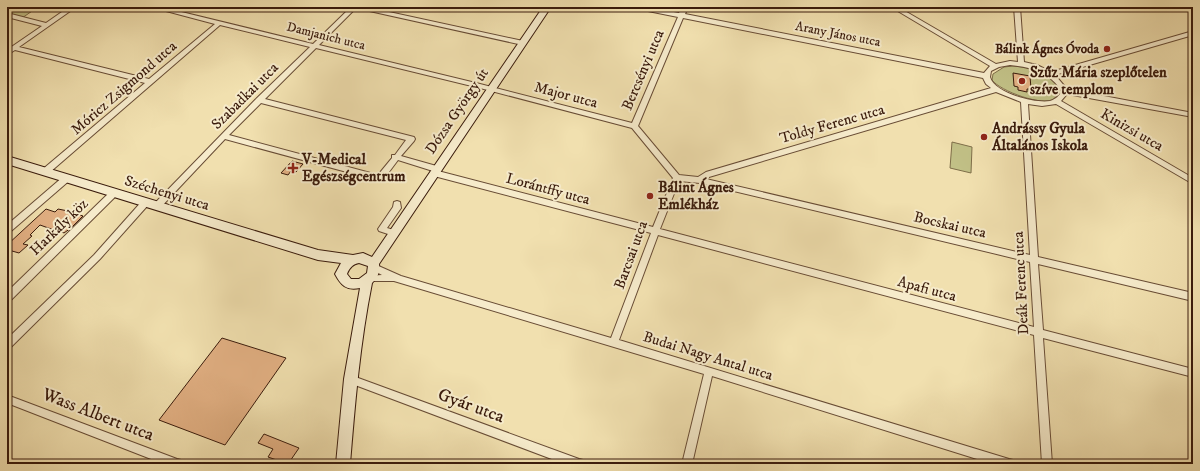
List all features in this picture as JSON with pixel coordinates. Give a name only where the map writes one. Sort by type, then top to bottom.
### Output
[{"type":"main road","name":"Dózsa György út","points":[[343,464],[350,379],[367,268],[393,235],[547,7]]},
{"type":"main road","name":"Széchenyi utca","points":[[7,160],[318,256],[367,268]]},
{"type":"main road","name":"Széchenyi utca","points":[[318,256],[342,270]]},
{"type":"main road","points":[[367,268],[352,284],[344,281],[341,274],[342,270],[367,268]]},
{"type":"main road","name":"Dózsa György út","points":[[352,284],[360,313]]},
{"type":"street","points":[[7,53],[73,7]]},
{"type":"street","name":"Damjanich utca","points":[[154,7],[491,89]]},
{"type":"street","name":"Szabadkai utca","points":[[158,206],[259,100],[354,7]]},
{"type":"street","points":[[358,7],[523,43]]},
{"type":"street","name":"Arany János utca","points":[[638,7],[986,76]]},
{"type":"street","name":"Bercsényi utca","points":[[677,178],[634,126],[685,7]]},
{"type":"street","points":[[894,7],[995,66]]},
{"type":"street","points":[[1018,7],[1021,64]]},
{"type":"street","points":[[7,15],[46,26]]},
{"type":"street","name":"Móricz Zsigmond utca","points":[[46,172],[219,23]]},
{"type":"street","points":[[1051,74],[1193,32]]},
{"type":"street","points":[[15,48],[151,82]]},
{"type":"street","points":[[1021,64],[1039,68],[1051,74],[1060,82],[1065,91],[1064,97],[1058,102],[1047,104],[1024,100],[997,89],[990,84],[986,76],[988,70],[995,66],[1021,64]]},
{"type":"street","name":"Major utca","points":[[491,89],[634,126]]},
{"type":"street","name":"Toldy Ferenc utca","points":[[700,180],[706,175],[997,89]]},
{"type":"street","points":[[1065,91],[1193,115]]},
{"type":"street","points":[[224,136],[380,178],[411,139],[259,100]]},
{"type":"street","name":"Deák Ferenc utca","points":[[1024,100],[1047,464]]},
{"type":"street","name":"Kinizsi utca","points":[[1058,102],[1193,181]]},
{"type":"street","name":"Lorántffy utca","points":[[396,157],[436,171],[654,232]]},
{"type":"street","points":[[677,178],[681,177],[700,180]]},
{"type":"street","points":[[7,230],[67,178]]},
{"type":"street","name":"Barcsai utca","points":[[614,342],[654,232],[674,181],[677,178]]},
{"type":"street","name":"Bocskai utca","points":[[700,180],[1193,297]]},
{"type":"street","name":"Harkály köz","points":[[7,298],[114,193]]},
{"type":"street","points":[[7,345],[97,256],[146,202]]},
{"type":"street","points":[[393,235],[382,229],[397,208],[397,204]]},
{"type":"street","name":"Apafi utca","points":[[654,232],[1193,373]]},
{"type":"street","name":"Budai Nagy Antal utca","points":[[367,268],[399,279],[709,371],[1009,464]]},
{"type":"street","points":[[687,464],[709,371]]},
{"type":"street","name":"Gyár utca","points":[[350,379],[580,464]]},
{"type":"street","name":"Wass Albert utca","points":[[7,399],[177,464]]},
{"type":"shaded area","points":[[7,7],[38,7],[22,18],[7,14]]},
{"type":"shaded area","points":[[1013,66],[1034,69],[1045,74],[1056,82],[1061,88],[1060,96],[1050,101],[1022,97],[1004,89],[992,80],[993,74],[1004,67]]},
{"type":"shaded area","points":[[952,142],[972,147],[971,173],[950,168]]},
{"type":"building","name":"Szűz Mária szeplőtelen szíve templom","points":[[1013,73],[1030,76],[1031,89],[1027,89],[1027,92],[1018,90],[1018,87],[1014,86]]},
{"type":"building","name":"V-Medical Egészségcentrum","points":[[292,161],[303,164],[296,172],[291,171],[288,175],[281,173]]},
{"type":"building","points":[[46,209],[55,212],[58,209],[83,216],[71,228],[64,233],[62,232],[54,240],[46,237],[54,230],[40,225],[30,235],[32,236],[23,244],[28,245],[19,253],[12,251],[7,256],[7,245]]},
{"type":"building","points":[[222,338],[286,358],[225,445],[159,420]]},
{"type":"building","points":[[264,434],[299,448],[288,464],[268,457],[273,449],[258,443]]},
{"type":"place","name":"Bálink Ágnes Óvoda","points":[[1107,49]]},
{"type":"place","name":"Szűz Mária szeplőtelen szíve templom","points":[[1022,81]]},
{"type":"place","name":"Andrássy Gyula Általános Iskola","points":[[984,137]]},
{"type":"place","name":"V-Medical Egészségcentrum","points":[[293,168]]},
{"type":"place","name":"Bálint Ágnes Emlékház","points":[[650,196]]}]
